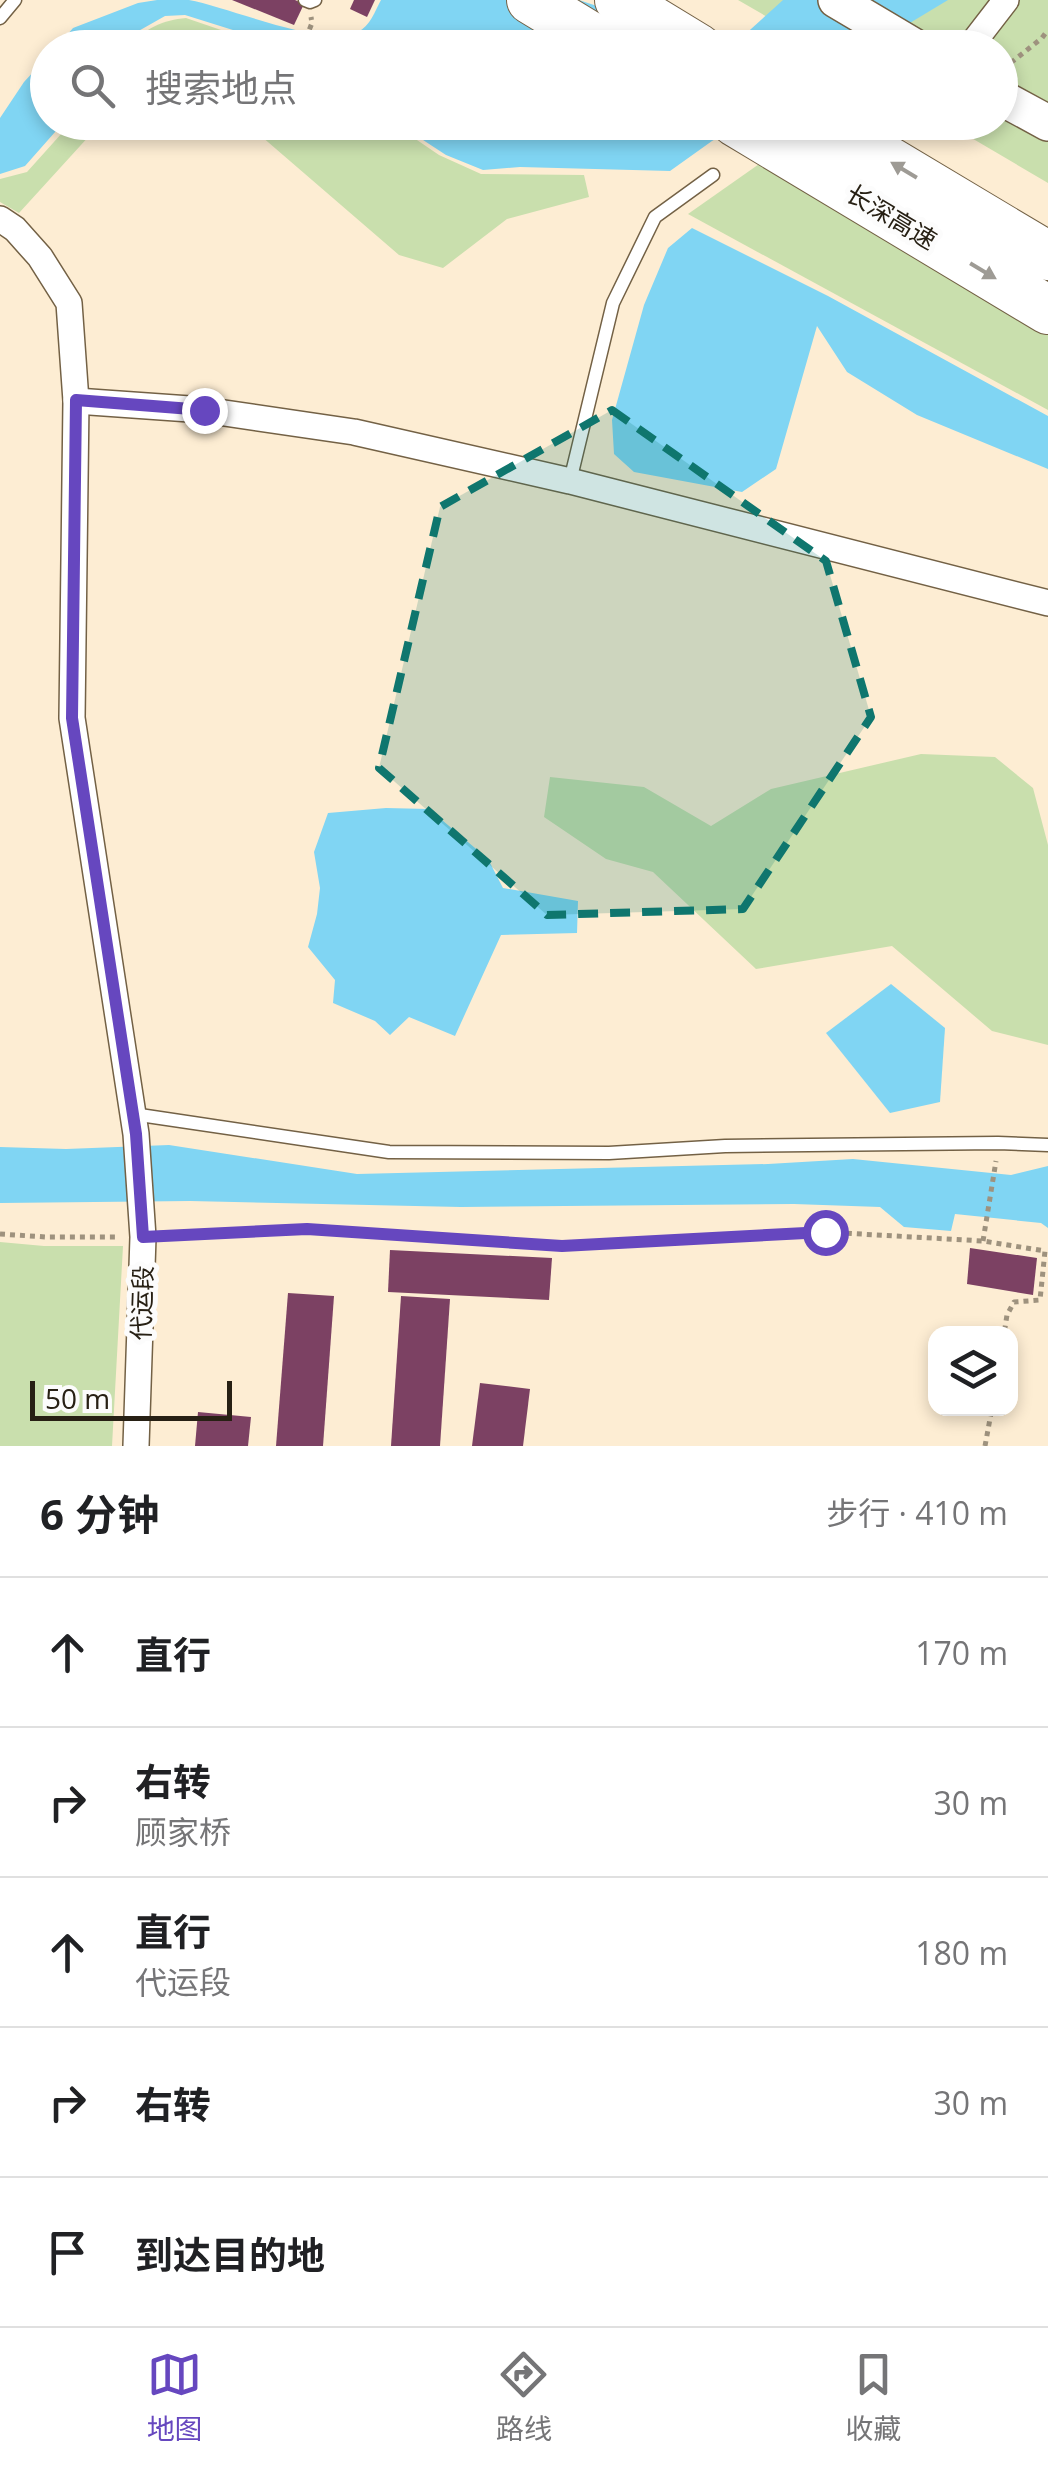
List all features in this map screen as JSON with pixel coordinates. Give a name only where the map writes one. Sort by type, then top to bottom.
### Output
[{"type":"highway","points":[[532,0],[581,30]]},
{"type":"highway","points":[[619,0],[668,30]]},
{"type":"highway","name":"长深高速","points":[[764,140],[1048,310]]},
{"type":"highway","name":"长深高速","points":[[854,140],[1048,256]]},
{"type":"street","points":[[836,0],[887,30]]},
{"type":"street","points":[[983,30],[1006,0]]},
{"type":"street","points":[[1018,107],[1048,123]]},
{"type":"street","points":[[0,218],[40,257],[69,303],[76,400],[72,718],[134,1124]]},
{"type":"street","points":[[76,400],[204,410],[354,432],[570,481],[1048,604]]},
{"type":"street","name":"代运段","points":[[134,1124],[143,1228],[136,1446]]},
{"type":"lane","points":[[0,18],[15,0]]},
{"type":"lane","points":[[305,0],[315,0]]},
{"type":"lane","points":[[570,481],[613,303],[655,217],[713,175]]},
{"type":"lane","points":[[134,1124],[389,1152],[608,1153],[725,1146],[1048,1145]]},
{"type":"path","points":[[309,30],[312,23]]},
{"type":"path","points":[[1018,57],[1048,30]]},
{"type":"path","points":[[983,1240],[998,1143]]},
{"type":"path","points":[[0,1234],[46,1238],[143,1228],[307,1229],[562,1246],[825,1232],[983,1240],[1046,1250],[1040,1300],[1014,1302],[1006,1326]]},
{"type":"path","points":[[985,1446],[991,1416]]},
{"type":"highlighted area","points":[[612,410],[826,561],[871,717],[743,909],[547,915],[379,768],[440,507]]},
{"type":"green space","points":[[738,0],[1048,0],[1048,183],[975,140],[1018,140],[1018,30],[790,30]]},
{"type":"green space","points":[[186,18],[221,30],[149,30]]},
{"type":"green space","points":[[56,140],[86,140],[19,213],[0,202],[0,179],[27,172]]},
{"type":"green space","points":[[266,140],[417,140],[481,174],[584,175],[589,197],[507,219],[443,268],[399,255]]},
{"type":"green space","points":[[762,162],[1048,323],[1048,410],[688,214]]},
{"type":"green space","points":[[921,754],[995,757],[1033,788],[1048,845],[1048,1045],[992,1031],[892,946],[756,969],[653,872],[606,859],[544,817],[550,777],[644,787],[711,826],[771,789]]},
{"type":"green space","points":[[0,1242],[123,1246],[112,1446],[0,1446]]},
{"type":"water","points":[[189,0],[295,30],[233,30],[185,15],[165,16],[140,30],[71,30],[138,3]]},
{"type":"water","points":[[381,0],[579,0],[668,30],[361,30]]},
{"type":"water","points":[[783,0],[948,0],[898,30],[750,30]]},
{"type":"water","points":[[30,75],[30,140],[48,140],[25,166],[0,174],[0,118]]},
{"type":"water","points":[[423,140],[714,140],[670,171],[520,167],[483,170],[446,155]]},
{"type":"water","points":[[692,228],[828,296],[1048,416],[1048,469],[917,415],[847,372],[817,326],[776,469],[742,492],[634,472],[614,454],[612,420],[644,305],[668,248]]},
{"type":"water","points":[[429,809],[488,859],[503,888],[578,901],[577,933],[501,935],[455,1036],[409,1017],[390,1035],[375,1021],[333,1003],[335,980],[308,947],[320,888],[314,852],[328,813]]},
{"type":"water","points":[[891,984],[945,1028],[940,1102],[890,1113],[826,1033]]},
{"type":"water","points":[[169,1145],[357,1174],[853,1159],[1011,1175],[1048,1166],[1048,1228],[1041,1223],[955,1214],[951,1231],[904,1227],[880,1207],[794,1204],[461,1207],[190,1201],[0,1203],[0,1147]]},
{"type":"building","points":[[232,0],[295,0],[304,4],[294,25]]},
{"type":"building","points":[[354,0],[375,0],[367,17],[350,9]]},
{"type":"building","points":[[970,1248],[1037,1258],[1033,1295],[967,1284]]},
{"type":"building","points":[[390,1250],[552,1258],[549,1300],[388,1292]]},
{"type":"building","points":[[288,1293],[334,1296],[323,1446],[276,1446]]},
{"type":"building","points":[[401,1296],[450,1299],[440,1446],[391,1446]]},
{"type":"building","points":[[480,1383],[530,1389],[523,1446],[472,1446]]},
{"type":"building","points":[[198,1412],[251,1417],[248,1446],[195,1446]]},
{"type":"route","points":[[204,410],[76,400],[72,718],[136,1134],[143,1237],[307,1229],[562,1246],[825,1232]]}]
